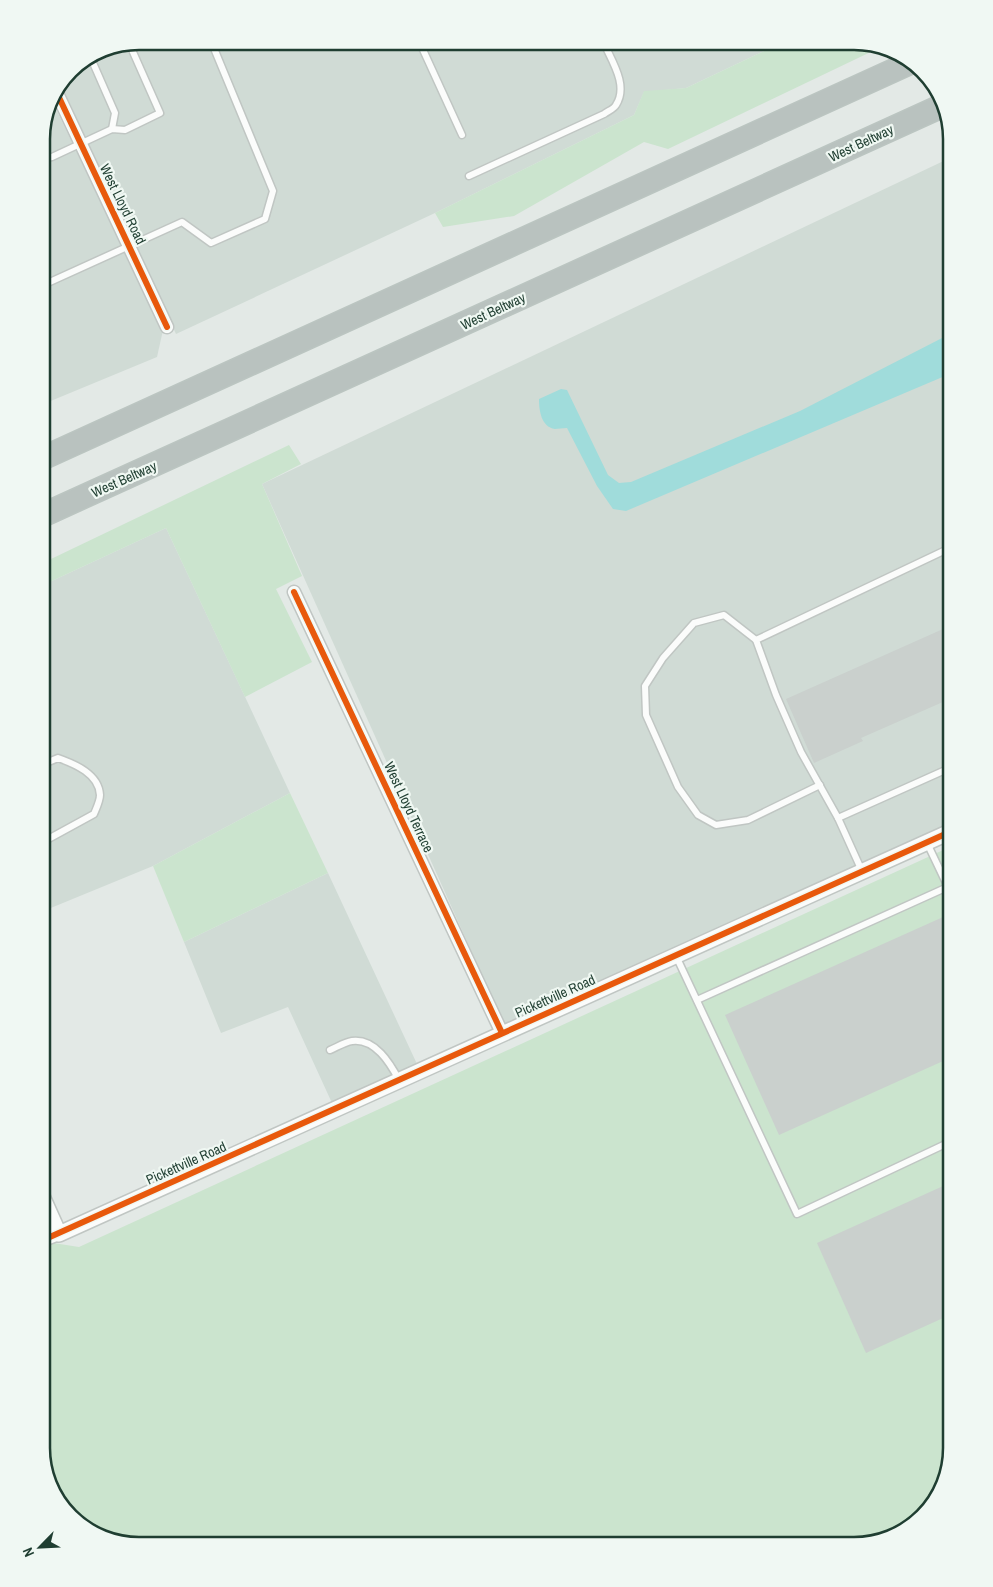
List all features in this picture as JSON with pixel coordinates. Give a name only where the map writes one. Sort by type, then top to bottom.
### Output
[{"type":"highway","points":[[50,456],[904,66]]},
{"type":"highway","name":"West Beltway","points":[[50,512],[937,108]]},
{"type":"street","name":"West Lloyd Road","points":[[60,99],[168,327]]},
{"type":"street","name":"West Lloyd Terrace","points":[[294,592],[502,1033]]},
{"type":"street","name":"Pickettville Road","points":[[59,1234],[943,835]]},
{"type":"street","points":[[50,1214],[59,1234],[50,1238]]},
{"type":"lane","points":[[50,282],[182,222],[211,243],[265,219],[273,191],[215,50]]},
{"type":"lane","points":[[423,50],[462,135]]},
{"type":"lane","points":[[469,176],[604,114],[616,106],[621,94],[619,77],[607,50]]},
{"type":"lane","points":[[50,157],[112,129],[125,130],[160,113],[132,51]]},
{"type":"lane","points":[[93,63],[115,113],[112,129]]},
{"type":"lane","points":[[756,640],[943,551]]},
{"type":"lane","points":[[820,785],[748,820],[716,825],[698,815],[678,787],[646,715],[645,686],[663,658],[694,623],[724,615],[756,640],[786,719],[801,752],[820,785],[838,818],[862,872]]},
{"type":"lane","points":[[50,761],[58,758],[76,764],[95,779],[100,796],[94,814],[50,838]]},
{"type":"lane","points":[[838,818],[943,771]]},
{"type":"lane","points":[[927,842],[943,873]]},
{"type":"lane","points":[[697,1000],[943,889]]},
{"type":"lane","points":[[676,955],[798,1214],[943,1145]]},
{"type":"lane","points":[[330,1050],[351,1041],[360,1041],[371,1046],[388,1061],[399,1080]]},
{"type":"shaded area","points":[[139,50],[766,50],[686,88],[644,92],[634,115],[435,213],[176,334],[64,91],[80,72],[105,57],[116,53]]},
{"type":"shaded area","points":[[56,109],[163,330],[157,357],[50,401],[50,133]]},
{"type":"shaded area","points":[[943,161],[943,828],[504,1024],[262,484]]},
{"type":"shaded area","points":[[166,528],[290,793],[153,866],[50,908],[50,582]]},
{"type":"shaded area","points":[[328,873],[417,1064],[332,1103],[288,1007],[221,1033],[184,942]]},
{"type":"green space","points":[[766,50],[860,50],[871,52],[668,149],[644,142],[514,216],[443,227],[435,213],[634,115],[644,91],[686,88]]},
{"type":"green space","points":[[289,445],[301,464],[262,484],[302,576],[276,589],[312,662],[245,697],[166,528],[50,582],[51,559]]},
{"type":"green space","points":[[290,793],[328,873],[184,942],[153,866]]},
{"type":"green space","points":[[943,850],[943,1448],[940,1471],[925,1502],[913,1515],[893,1528],[877,1534],[854,1537],[133,1537],[111,1532],[90,1522],[72,1507],[59,1487],[51,1459],[50,1242],[79,1247]]},
{"type":"water","points":[[943,338],[943,377],[626,511],[613,509],[597,486],[567,428],[550,428],[544,422],[540,413],[539,399],[561,389],[567,390],[608,475],[619,483],[631,482],[800,411]]},
{"type":"building","points":[[943,629],[943,702],[861,738],[863,741],[814,763],[786,699]]},
{"type":"building","points":[[943,917],[943,1061],[779,1135],[725,1015]]},
{"type":"building","points":[[943,1186],[943,1318],[866,1353],[817,1243]]},
{"type":"cycle path","points":[[60,99],[167,327]]},
{"type":"cycle path","points":[[294,592],[502,1033]]},
{"type":"cycle path","points":[[50,1237],[943,835]]}]
